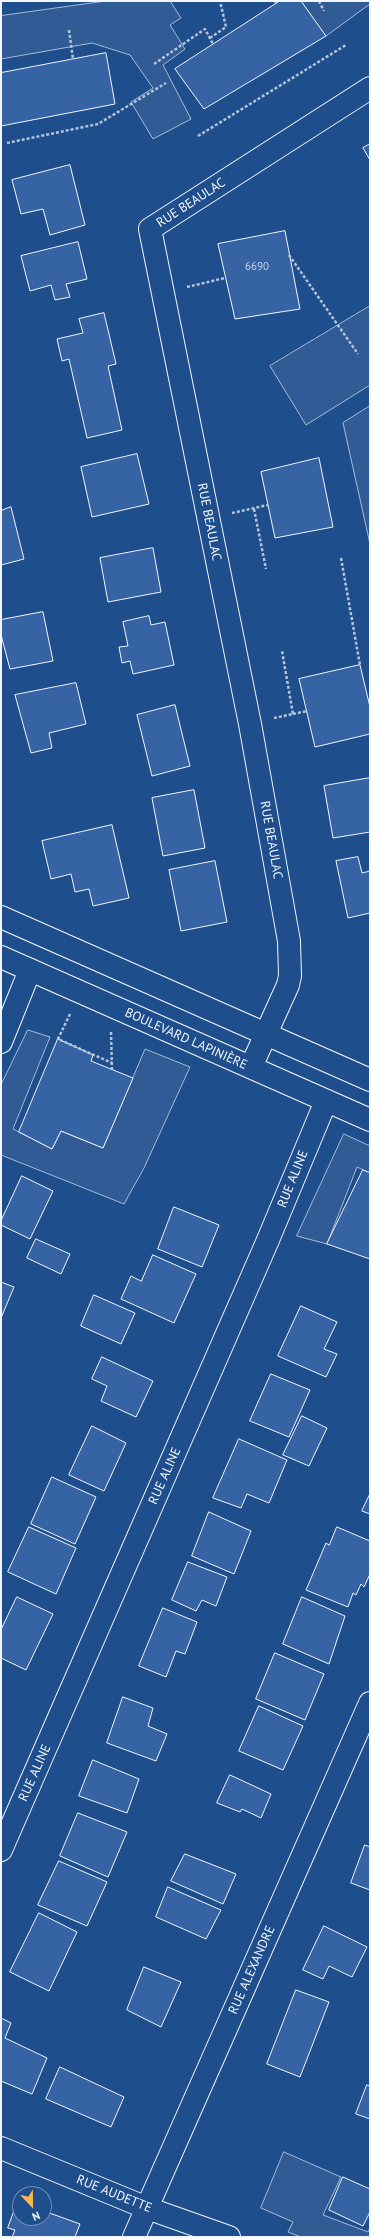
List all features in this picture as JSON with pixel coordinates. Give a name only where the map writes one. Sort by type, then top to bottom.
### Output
[{"type":"street","name":"RUE BEAULAC","points":[[250,1067],[288,985],[290,956],[250,724],[150,229],[370,88]]},
{"type":"street","points":[[1,917],[370,1080]]},
{"type":"street","name":"BOULEVARD LAPINIÈRE","points":[[1,957],[370,1120]]},
{"type":"street","points":[[1,1042],[30,970]]},
{"type":"street","name":"RUE ALINE","points":[[1,1850],[268,1240],[326,1101]]},
{"type":"street","name":"RUE ALEXANDRE","points":[[134,2237],[370,1703]]},
{"type":"street","name":"RUE AUDETTE","points":[[1,2148],[147,2208],[229,2237]]},
{"type":"path","points":[[210,38],[226,27],[220,1]]},
{"type":"path","points":[[319,1],[324,11]]},
{"type":"path","points":[[154,64],[205,29],[213,44]]},
{"type":"path","points":[[69,30],[73,59]]},
{"type":"path","points":[[198,136],[346,45]]},
{"type":"path","points":[[7,143],[98,124],[166,83]]},
{"type":"path","points":[[289,255],[358,354]]},
{"type":"path","points":[[163,292],[225,278]]},
{"type":"path","points":[[208,519],[268,505]]},
{"type":"path","points":[[254,509],[266,569]]},
{"type":"path","points":[[341,558],[360,665]]},
{"type":"path","points":[[282,651],[293,714]]},
{"type":"path","points":[[250,724],[307,711]]},
{"type":"path","points":[[72,1010],[58,1039],[112,1063]]},
{"type":"path","points":[[111,1026],[112,1070]]},
{"type":"shaded area","points":[[106,1],[170,1],[181,18],[170,25],[185,49],[163,65],[191,119],[153,139],[131,102],[153,88],[130,55],[92,43],[1,59],[1,16]]},
{"type":"shaded area","points":[[301,1],[370,1],[370,4],[326,36]]},
{"type":"shaded area","points":[[370,306],[370,385],[306,425],[270,366]]},
{"type":"shaded area","points":[[370,406],[370,544],[343,423]]},
{"type":"shaded area","points":[[28,1030],[50,1037],[13,1129],[52,1149],[61,1131],[103,1148],[145,1049],[190,1067],[144,1168],[124,1204],[1,1155],[1,1085]]},
{"type":"shaded area","points":[[344,1134],[370,1146],[370,1173],[357,1167],[327,1244],[297,1236]]},
{"type":"shaded area","points":[[284,2152],[341,2177],[323,2215],[368,2232],[370,2228],[370,2237],[301,2237],[288,2232],[293,2222],[261,2208]]},
{"type":"building","points":[[280,1],[301,1],[326,36],[204,109],[175,69]]},
{"type":"building","points":[[106,53],[115,104],[1,126],[1,73]]},
{"type":"building","points":[[370,144],[370,160],[363,148]]},
{"type":"building","points":[[70,165],[85,225],[50,235],[43,209],[21,214],[12,180]]},
{"type":"building","points":[[285,231],[300,309],[235,319],[218,244]]},
{"type":"building","points":[[78,242],[87,279],[66,284],[70,297],[55,300],[51,285],[30,291],[21,256]]},
{"type":"building","points":[[104,313],[116,364],[108,366],[122,430],[87,438],[69,359],[62,361],[57,339],[83,333],[79,319]]},
{"type":"building","points":[[137,454],[149,504],[92,517],[81,467]]},
{"type":"building","points":[[319,458],[333,527],[275,538],[261,472]]},
{"type":"building","points":[[11,507],[24,559],[1,565],[1,511]]},
{"type":"building","points":[[153,548],[161,592],[108,602],[100,558]]},
{"type":"building","points":[[43,612],[53,661],[10,669],[1,635],[1,620]]},
{"type":"building","points":[[149,616],[151,625],[165,622],[174,665],[133,674],[130,661],[122,663],[119,647],[128,646],[123,622]]},
{"type":"building","points":[[360,665],[370,707],[370,734],[315,747],[299,679]]},
{"type":"building","points":[[76,683],[86,724],[49,733],[52,748],[31,753],[15,695]]},
{"type":"building","points":[[175,705],[190,766],[152,776],[137,715]]},
{"type":"building","points":[[370,778],[370,832],[333,838],[324,786]]},
{"type":"building","points":[[194,790],[205,848],[163,856],[152,798]]},
{"type":"building","points":[[112,825],[129,898],[93,906],[89,889],[75,892],[71,874],[51,879],[42,841]]},
{"type":"building","points":[[358,857],[362,873],[370,871],[370,913],[348,918],[336,861]]},
{"type":"building","points":[[215,861],[227,922],[181,931],[169,870]]},
{"type":"building","points":[[58,1039],[93,1055],[91,1061],[133,1078],[103,1148],[61,1131],[52,1149],[19,1132]]},
{"type":"building","points":[[363,1170],[370,1173],[370,1259],[327,1244]]},
{"type":"building","points":[[22,1176],[53,1191],[30,1239],[1,1225],[1,1221]]},
{"type":"building","points":[[174,1207],[219,1225],[202,1267],[158,1249]]},
{"type":"building","points":[[36,1239],[70,1254],[61,1274],[27,1258]]},
{"type":"building","points":[[153,1255],[196,1274],[174,1323],[121,1299],[131,1276],[141,1281]]},
{"type":"building","points":[[1,1282],[14,1287],[1,1318]]},
{"type":"building","points":[[94,1295],[135,1313],[121,1344],[81,1326]]},
{"type":"building","points":[[301,1306],[337,1322],[324,1349],[337,1354],[326,1377],[278,1356]]},
{"type":"building","points":[[102,1357],[153,1381],[136,1417],[101,1401],[107,1386],[92,1379]]},
{"type":"building","points":[[271,1374],[310,1390],[289,1437],[250,1421]]},
{"type":"building","points":[[302,1416],[327,1428],[309,1466],[283,1455]]},
{"type":"building","points":[[92,1426],[126,1443],[104,1491],[69,1475]]},
{"type":"building","points":[[239,1439],[287,1460],[269,1503],[247,1494],[241,1508],[213,1498]]},
{"type":"building","points":[[52,1477],[96,1497],[75,1544],[31,1524]]},
{"type":"building","points":[[370,1494],[370,1514],[362,1511]]},
{"type":"building","points":[[209,1512],[251,1531],[234,1574],[192,1556]]},
{"type":"building","points":[[29,1527],[76,1548],[56,1594],[8,1572]]},
{"type":"building","points":[[337,1527],[370,1541],[370,1574],[364,1587],[361,1584],[356,1595],[353,1593],[348,1607],[306,1590],[326,1543],[329,1545]]},
{"type":"building","points":[[188,1562],[227,1577],[216,1606],[202,1600],[196,1611],[172,1600]]},
{"type":"building","points":[[17,1597],[53,1614],[26,1670],[1,1658],[1,1630]]},
{"type":"building","points":[[302,1597],[345,1616],[329,1664],[283,1644]]},
{"type":"building","points":[[163,1608],[197,1622],[185,1654],[176,1651],[166,1677],[139,1666]]},
{"type":"building","points":[[275,1653],[324,1674],[305,1720],[256,1699]]},
{"type":"building","points":[[123,1697],[153,1708],[148,1726],[167,1734],[156,1761],[107,1743]]},
{"type":"building","points":[[259,1706],[303,1726],[283,1770],[239,1751]]},
{"type":"building","points":[[93,1760],[139,1779],[127,1813],[79,1796]]},
{"type":"building","points":[[230,1775],[271,1794],[261,1818],[242,1809],[240,1812],[217,1803]]},
{"type":"building","points":[[78,1813],[127,1832],[108,1877],[60,1856]]},
{"type":"building","points":[[365,1845],[370,1847],[370,1890],[351,1883]]},
{"type":"building","points":[[185,1854],[236,1874],[223,1904],[171,1881]]},
{"type":"building","points":[[59,1861],[107,1882],[87,1926],[38,1905]]},
{"type":"building","points":[[168,1887],[221,1910],[206,1939],[156,1917]]},
{"type":"building","points":[[39,1913],[77,1932],[49,1991],[10,1972]]},
{"type":"building","points":[[324,1926],[367,1947],[352,1977],[329,1966],[323,1979],[303,1970]]},
{"type":"building","points":[[144,1967],[181,1982],[161,2027],[127,2010]]},
{"type":"building","points":[[296,1990],[329,2002],[300,2077],[267,2064]]},
{"type":"building","points":[[1,2018],[11,2023],[5,2038],[47,2058],[32,2094],[1,2081]]},
{"type":"building","points":[[60,2067],[124,2097],[111,2127],[46,2099]]},
{"type":"building","points":[[367,2085],[370,2086],[370,2119],[356,2114]]},
{"type":"building","points":[[343,2177],[370,2189],[370,2212],[363,2226],[329,2210]]},
{"type":"building","points":[[52,2214],[80,2224],[75,2237],[12,2237],[15,2230],[8,2228],[12,2217],[12,2226],[52,2226]]}]
